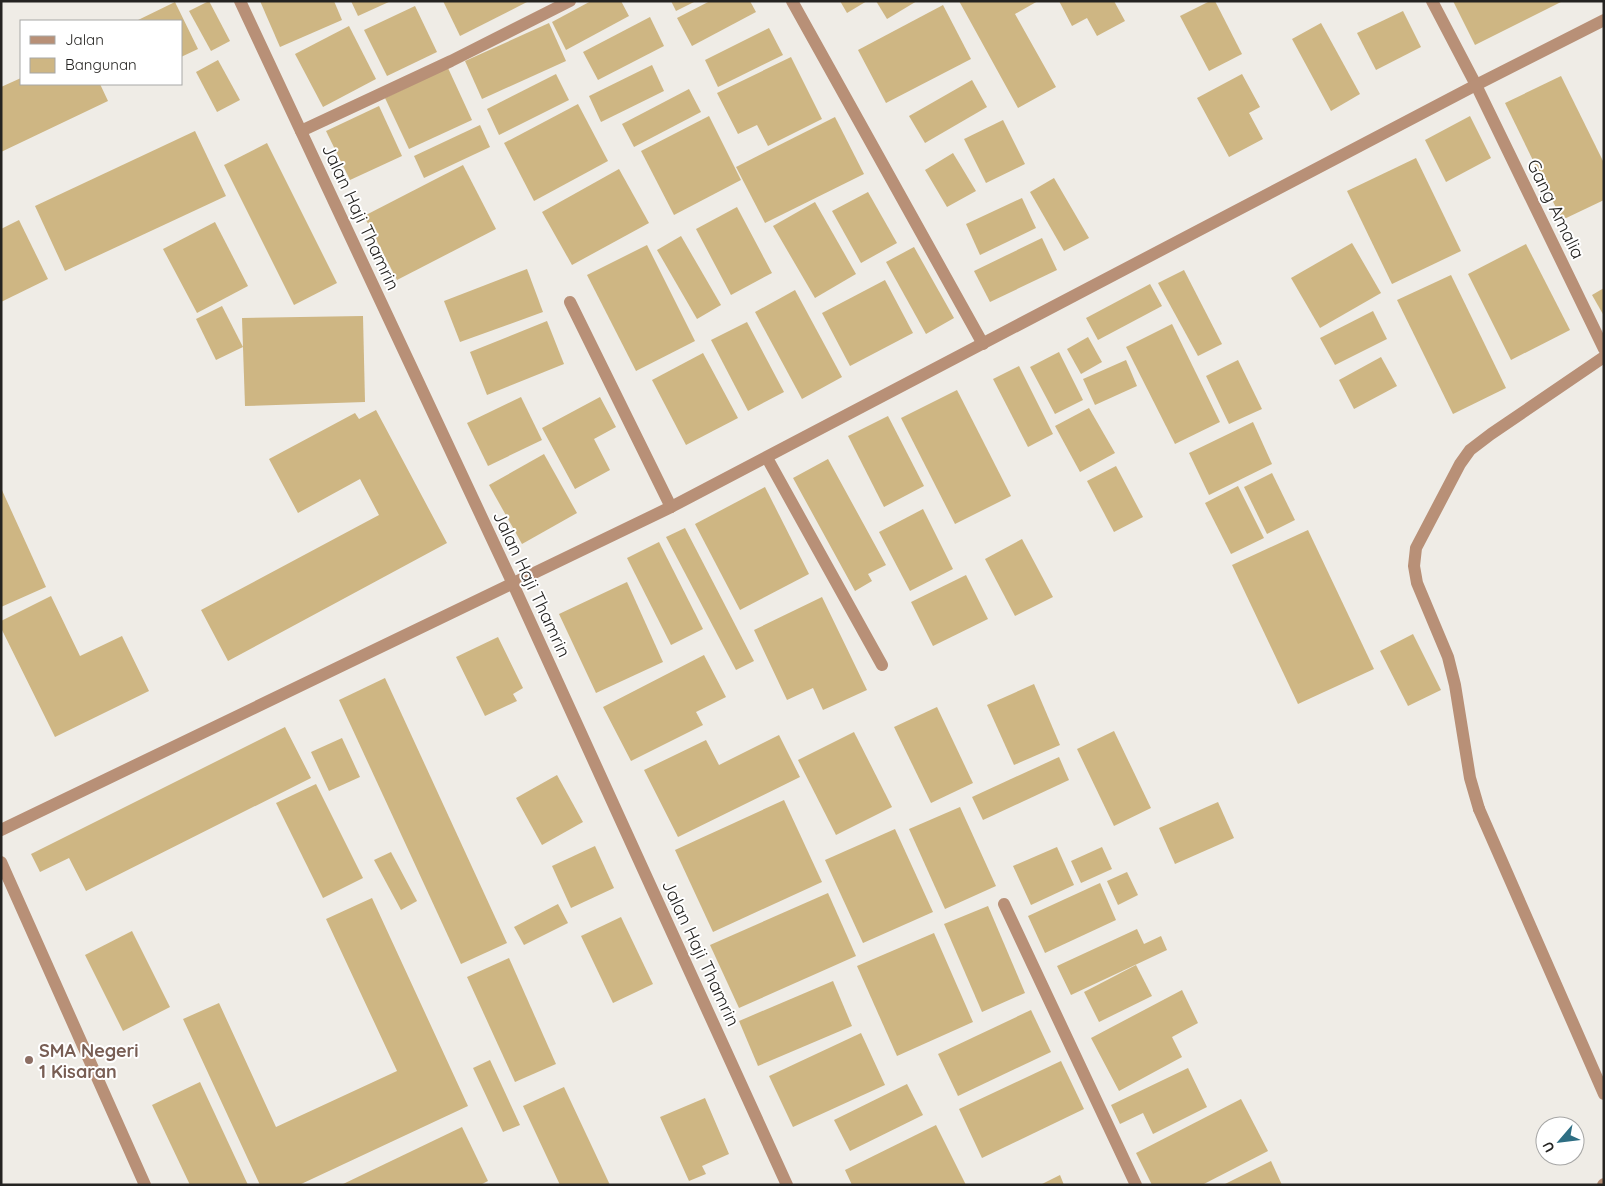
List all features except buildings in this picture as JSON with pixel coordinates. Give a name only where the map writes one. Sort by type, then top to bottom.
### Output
[{"type":"street","name":"Jalan Haji Thamrin","points":[[240,1],[513,584],[787,1185]]},
{"type":"street","points":[[301,132],[451,61],[570,1]]},
{"type":"street","points":[[792,1],[983,344]]},
{"type":"street","name":"Gang Amalia","points":[[1432,1],[1476,85],[1604,348]]},
{"type":"street","points":[[1,830],[671,507],[1476,85],[1604,20]]},
{"type":"street","points":[[570,302],[671,507]]},
{"type":"street","points":[[1604,357],[1470,450],[1460,464],[1416,548],[1414,566],[1417,584],[1448,657],[1455,685],[1470,778],[1479,809],[1604,1094]]},
{"type":"street","points":[[767,458],[882,665]]},
{"type":"street","points":[[1,862],[145,1185]]},
{"type":"street","points":[[1004,904],[1136,1185]]},
{"type":"place","name":"SMA Negeri 1 Kisaran","points":[[29,1060]]}]
